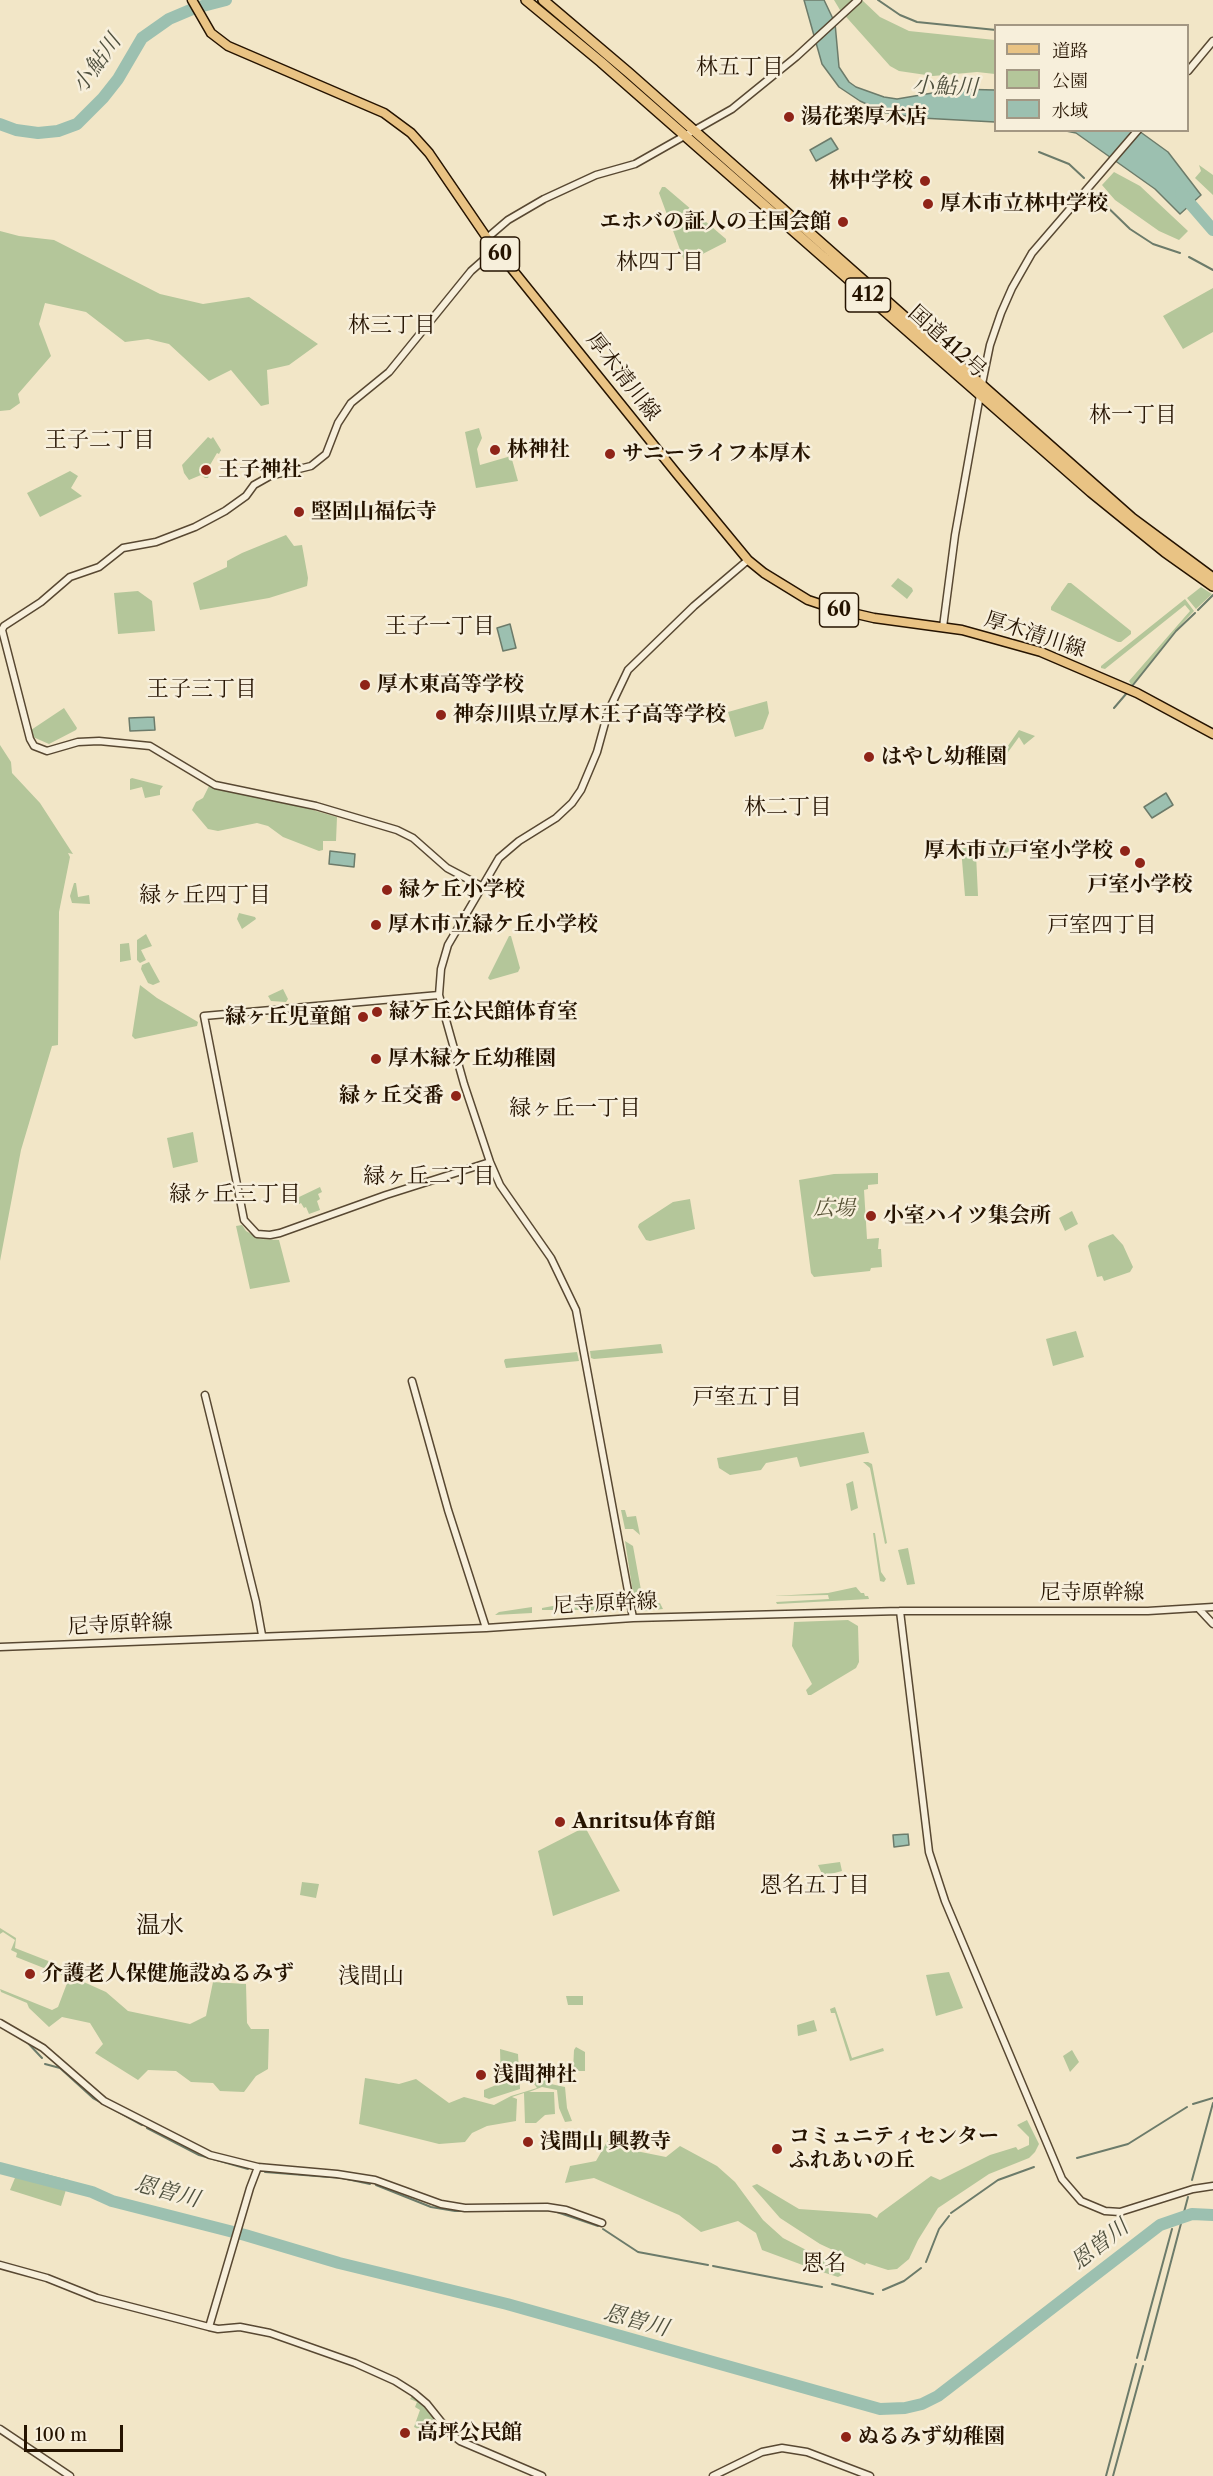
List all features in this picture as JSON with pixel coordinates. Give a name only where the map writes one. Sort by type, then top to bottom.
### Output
[{"type":"highway","name":"国道412号","points":[[526,0],[690,133],[982,384],[1132,518],[1213,578]]},
{"type":"highway","name":"国道412号","points":[[543,0],[981,396],[1127,523],[1213,586]]},
{"type":"main road","name":"厚木清川線","points":[[192,0],[215,38],[228,46],[384,114],[411,133],[429,153],[487,238],[748,560],[768,576],[808,600],[835,609],[874,618],[943,627],[1041,652],[1129,689],[1213,734]]},
{"type":"street","points":[[487,238],[508,220],[544,199],[596,175],[635,164],[732,109],[804,51],[858,0]]},
{"type":"street","points":[[1189,70],[1213,41]]},
{"type":"street","points":[[943,627],[955,535],[982,384],[990,345],[1012,288],[1032,253],[1046,235],[1136,132]]},
{"type":"street","points":[[481,886],[447,868],[413,838],[397,830],[316,806],[215,785],[150,746],[99,741],[78,742],[47,751],[34,746],[30,739],[2,630],[4,626],[41,602],[70,577],[99,567],[123,548],[156,542],[195,527],[225,511],[246,496],[254,485],[270,477],[311,466],[326,454],[338,423],[351,403],[389,372],[471,271],[496,249]]},
{"type":"street","points":[[633,1618],[576,1310],[558,1269],[500,1185],[490,1162],[464,1084],[439,995],[441,969],[448,945],[481,886],[504,852],[556,818],[572,803],[581,790],[597,752],[608,712],[628,670],[693,606],[748,560]]},
{"type":"street","points":[[439,995],[204,1016],[244,1220],[257,1234],[270,1236],[380,1197],[490,1162]]},
{"type":"street","points":[[412,1382],[448,1510],[486,1628]]},
{"type":"street","points":[[205,1395],[262,1635]]},
{"type":"street","name":"尼寺原幹線","points":[[0,1647],[486,1628],[633,1618],[900,1611],[1199,1609],[1213,1607]]},
{"type":"street","points":[[1199,1609],[1213,1624]]},
{"type":"street","points":[[900,1611],[929,1852],[945,1900],[1062,2179],[1081,2201],[1105,2211],[1120,2212],[1192,2189],[1213,2186]]},
{"type":"street","points":[[0,2023],[43,2048],[104,2101],[210,2156],[258,2167],[375,2180],[441,2204],[465,2208],[547,2207],[567,2210],[602,2223]]},
{"type":"street","points":[[209,2327],[258,2167]]},
{"type":"street","points":[[0,2265],[47,2278],[97,2298],[209,2327],[218,2329],[240,2327],[307,2344],[378,2373],[414,2393],[460,2441],[542,2476]]},
{"type":"street","points":[[0,2428],[70,2476]]},
{"type":"street","points":[[713,2476],[762,2452],[782,2448],[807,2452],[870,2476]]},
{"type":"green space","points":[[834,0],[862,0],[880,17],[909,31],[994,40],[994,74],[977,72],[933,76],[899,71],[890,66],[840,10]]},
{"type":"green space","points":[[1199,165],[1213,175],[1213,195],[1195,178],[1201,171]]},
{"type":"green space","points":[[1114,172],[1140,186],[1188,231],[1179,240],[1159,231],[1115,200],[1102,185]]},
{"type":"green space","points":[[662,187],[665,187],[726,239],[726,242],[685,263],[659,193]]},
{"type":"green space","points":[[0,231],[19,236],[54,240],[160,294],[203,304],[249,297],[318,344],[289,365],[267,370],[269,404],[261,406],[231,370],[209,381],[169,344],[148,339],[125,342],[86,312],[45,303],[39,324],[51,356],[18,394],[20,403],[10,410],[0,411]]},
{"type":"green space","points":[[1213,288],[1213,332],[1183,349],[1163,316]]},
{"type":"green space","points":[[479,428],[482,438],[477,449],[480,465],[511,456],[518,481],[476,488],[465,432]]},
{"type":"green space","points":[[208,437],[211,439],[213,437],[221,450],[210,465],[211,471],[208,478],[201,475],[189,480],[182,465]]},
{"type":"green space","points":[[70,471],[78,476],[71,488],[82,496],[40,517],[27,493]]},
{"type":"green space","points":[[286,535],[294,546],[302,545],[308,578],[307,586],[269,598],[200,610],[193,583],[227,567],[227,561],[242,553]]},
{"type":"green space","points":[[898,578],[912,588],[913,591],[907,599],[891,586]]},
{"type":"green space","points":[[1068,583],[1071,583],[1131,631],[1131,634],[1118,642],[1051,610]]},
{"type":"green space","points":[[1201,587],[1212,594],[1196,609],[1187,598]]},
{"type":"green space","points":[[138,591],[152,601],[155,631],[118,634],[114,593]]},
{"type":"green space","points":[[1185,599],[1194,611],[1175,631],[1132,686],[1129,681],[1190,611],[1185,605],[1105,669],[1101,668],[1101,666]]},
{"type":"green space","points":[[767,701],[769,713],[763,729],[735,737],[728,712]]},
{"type":"green space","points":[[64,708],[77,728],[76,730],[49,744],[33,737],[31,730]]},
{"type":"green space","points":[[1019,730],[1035,736],[1024,745],[1019,737],[1006,755],[1003,753]]},
{"type":"green space","points":[[0,745],[11,762],[12,773],[40,803],[73,854],[68,853],[70,857],[59,912],[58,1045],[52,1046],[21,1150],[0,1261]]},
{"type":"green space","points":[[130,779],[163,786],[160,795],[145,798],[142,787],[130,790]]},
{"type":"green space","points":[[209,786],[264,796],[337,817],[336,841],[323,841],[323,850],[319,851],[283,837],[268,826],[257,823],[218,831],[208,829],[192,810],[196,802],[203,798]]},
{"type":"green space","points":[[1004,840],[1010,851],[993,860],[993,851]]},
{"type":"green space","points":[[961,848],[967,848],[976,854],[978,896],[965,896]]},
{"type":"green space","points":[[74,883],[76,883],[78,897],[89,895],[90,904],[72,903],[70,896]]},
{"type":"green space","points":[[239,913],[256,919],[242,929],[237,919]]},
{"type":"green space","points":[[146,934],[152,946],[141,950],[146,960],[140,963],[137,960],[137,940]]},
{"type":"green space","points":[[511,936],[520,968],[518,972],[490,980],[488,978]]},
{"type":"green space","points":[[129,943],[131,960],[120,962],[120,944]]},
{"type":"green space","points":[[149,962],[160,982],[153,985],[148,983],[141,969],[142,965]]},
{"type":"green space","points":[[140,985],[157,998],[198,1022],[197,1026],[135,1039],[132,1036]]},
{"type":"green space","points":[[283,989],[288,999],[286,1002],[271,1001],[268,996]]},
{"type":"green space","points":[[193,1132],[198,1162],[173,1168],[167,1138]]},
{"type":"green space","name":"広場","points":[[878,1173],[878,1184],[868,1185],[868,1189],[864,1190],[867,1239],[879,1238],[878,1249],[881,1249],[882,1267],[871,1268],[870,1271],[814,1277],[811,1273],[799,1180],[834,1174]]},
{"type":"green space","points":[[320,1187],[322,1192],[318,1194],[320,1199],[317,1201],[320,1210],[309,1214],[306,1207],[299,1204],[297,1198]]},
{"type":"green space","points":[[690,1199],[695,1229],[650,1241],[646,1240],[638,1227],[639,1224],[673,1202]]},
{"type":"green space","points":[[1072,1211],[1078,1224],[1065,1231],[1059,1218]]},
{"type":"green space","points":[[242,1225],[246,1231],[260,1239],[279,1240],[290,1282],[250,1289],[236,1226]]},
{"type":"green space","points":[[1113,1234],[1123,1245],[1133,1267],[1130,1272],[1104,1281],[1102,1276],[1097,1277],[1088,1246],[1090,1243]]},
{"type":"green space","points":[[1076,1331],[1084,1357],[1053,1366],[1046,1339]]},
{"type":"green space","points":[[661,1344],[663,1353],[591,1358],[590,1351]]},
{"type":"green space","points":[[577,1352],[579,1361],[506,1368],[504,1361],[505,1359]]},
{"type":"green space","points":[[864,1432],[869,1453],[800,1467],[797,1457],[766,1463],[761,1470],[730,1475],[719,1468],[717,1458]]},
{"type":"green space","points":[[863,1462],[872,1464],[887,1543],[885,1544],[870,1468]]},
{"type":"green space","points":[[853,1481],[858,1508],[851,1511],[846,1484]]},
{"type":"green space","points":[[621,1510],[625,1510],[627,1517],[636,1516],[640,1535],[633,1529],[625,1529]]},
{"type":"green space","points":[[873,1533],[875,1533],[881,1572],[886,1579],[884,1582],[880,1581]]},
{"type":"green space","points":[[625,1541],[633,1546],[643,1601],[648,1605],[660,1603],[663,1609],[643,1611],[634,1600]]},
{"type":"green space","points":[[908,1548],[915,1584],[907,1585],[898,1550]]},
{"type":"green space","points":[[856,1587],[869,1599],[777,1604],[776,1602],[829,1599],[828,1595],[773,1596],[828,1593]]},
{"type":"green space","points":[[620,1595],[622,1606],[619,1610],[542,1610],[542,1608]]},
{"type":"green space","points":[[532,1607],[532,1613],[495,1615],[499,1612]]},
{"type":"green space","points":[[848,1620],[858,1626],[859,1662],[856,1668],[808,1695],[806,1690],[812,1684],[792,1646],[794,1622]]},
{"type":"green space","points":[[585,1827],[620,1891],[553,1916],[538,1851]]},
{"type":"green space","points":[[840,1862],[842,1871],[823,1876],[818,1865]]},
{"type":"green space","points":[[302,1882],[319,1884],[316,1898],[300,1895]]},
{"type":"green space","points":[[0,1928],[16,1938],[15,1948],[79,1973],[77,1979],[106,1992],[128,2011],[190,2024],[206,2016],[213,1982],[246,1984],[247,2023],[251,2029],[269,2029],[268,2069],[256,2076],[244,2092],[220,2091],[213,2083],[191,2082],[176,2071],[148,2070],[138,2080],[95,2053],[103,2044],[90,2023],[62,2017],[49,2027],[29,2008],[27,2003],[1,1992],[0,1989],[52,2010],[58,2007],[69,1978],[16,1957],[17,1953],[11,1950],[15,1940],[3,1932],[0,1934]]},
{"type":"green space","points":[[949,1972],[963,2008],[936,2016],[926,1975]]},
{"type":"green space","points":[[566,1996],[583,1996],[583,2005],[568,2005]]},
{"type":"green space","points":[[835,2007],[852,2058],[883,2048],[884,2051],[850,2061],[835,2013],[831,2013],[830,2009]]},
{"type":"green space","points":[[814,2020],[817,2031],[798,2036],[797,2025]]},
{"type":"green space","points":[[576,2047],[585,2052],[585,2071],[573,2071]]},
{"type":"green space","points":[[500,2049],[518,2054],[520,2089],[489,2099],[484,2097],[484,2090],[501,2083]]},
{"type":"green space","points":[[1072,2050],[1079,2062],[1070,2072],[1063,2056]]},
{"type":"green space","points":[[535,2071],[545,2071],[546,2083],[565,2087],[567,2108],[572,2121],[565,2122],[559,2108],[557,2090],[542,2087],[529,2092],[554,2092],[555,2114],[545,2115],[536,2123],[525,2123],[524,2093],[512,2097],[517,2099],[516,2121],[487,2126],[472,2133],[465,2142],[439,2144],[359,2124],[365,2078],[399,2084],[416,2079],[449,2103],[464,2097],[494,2105],[511,2096],[537,2088],[532,2081]]},
{"type":"green space","points":[[1027,2120],[1039,2144],[1035,2152],[1029,2158],[989,2174],[938,2208],[909,2259],[897,2269],[888,2270],[866,2263],[865,2265],[820,2244],[780,2218],[752,2186],[757,2184],[799,2209],[870,2214],[877,2218],[879,2214],[931,2176],[940,2180],[990,2155],[1016,2147],[1018,2150],[1029,2145],[1029,2137],[1017,2125]]},
{"type":"green space","points":[[608,2140],[626,2149],[666,2157],[680,2146],[717,2166],[735,2182],[763,2220],[783,2238],[843,2269],[844,2274],[838,2277],[762,2250],[756,2233],[738,2221],[701,2232],[679,2215],[594,2178],[565,2183],[570,2166],[596,2161]]},
{"type":"green space","points":[[34,2171],[69,2180],[61,2206],[10,2190],[17,2173],[32,2177]]},
{"type":"green space","points":[[412,2396],[425,2405],[437,2423],[430,2435],[414,2427],[420,2410],[415,2407],[417,2402],[410,2399]]},
{"type":"water","points":[[804,0],[824,0],[835,23],[839,67],[849,82],[856,87],[897,99],[956,89],[994,90],[994,122],[921,118],[886,113],[860,101],[839,87],[822,64]]},
{"type":"water","points":[[1071,132],[1140,132],[1168,152],[1201,195],[1180,214],[1155,189],[1076,133]]},
{"type":"water","points":[[831,138],[838,149],[816,161],[810,150]]},
{"type":"water","points":[[510,624],[516,648],[503,651],[497,628]]},
{"type":"water","points":[[154,717],[155,730],[130,731],[129,718]]},
{"type":"water","points":[[1166,793],[1173,805],[1152,818],[1144,807]]},
{"type":"water","points":[[330,851],[355,854],[354,867],[329,864]]},
{"type":"water","points":[[908,1834],[909,1845],[894,1847],[893,1835]]},
{"type":"waterway","name":"小鮎川","points":[[0,124],[16,130],[38,133],[58,131],[77,124],[118,79],[142,38],[169,19],[195,8],[226,0]]},
{"type":"waterway","points":[[878,0],[900,15],[917,22],[994,30]]},
{"type":"waterway","points":[[1039,152],[1069,164],[1084,178]]},
{"type":"waterway","name":"小鮎川","points":[[1181,193],[1213,230]]},
{"type":"waterway","points":[[1096,196],[1130,229],[1153,244],[1180,253]]},
{"type":"waterway","points":[[1189,257],[1213,270]]},
{"type":"waterway","points":[[1198,610],[1213,595]]},
{"type":"waterway","points":[[1133,685],[1176,631],[1195,613]]},
{"type":"waterway","points":[[1114,708],[1126,694]]},
{"type":"waterway","points":[[26,2041],[42,2058]]},
{"type":"waterway","points":[[45,2064],[60,2068],[93,2098],[142,2125]]},
{"type":"waterway","points":[[1193,2104],[1213,2098]]},
{"type":"waterway","points":[[1192,2180],[1213,2103]]},
{"type":"waterway","points":[[1077,2158],[1128,2144],[1187,2107]]},
{"type":"waterway","points":[[147,2128],[199,2155],[248,2169]]},
{"type":"waterway","points":[[951,2213],[998,2180],[1034,2167]]},
{"type":"waterway","name":"恩曽川","points":[[0,2168],[339,2263],[507,2304],[880,2409],[905,2408],[922,2404],[938,2396],[1160,2225],[1192,2214],[1213,2215]]},
{"type":"waterway","points":[[265,2172],[342,2178],[370,2184]]},
{"type":"waterway","points":[[376,2185],[431,2207],[455,2211],[482,2211]]},
{"type":"waterway","points":[[1145,2360],[1188,2197]]},
{"type":"waterway","points":[[489,2211],[551,2210],[598,2226]]},
{"type":"waterway","points":[[926,2262],[939,2229],[949,2216]]},
{"type":"waterway","points":[[603,2229],[638,2252],[708,2265]]},
{"type":"waterway","points":[[1137,2358],[1172,2229]]},
{"type":"waterway","points":[[713,2266],[822,2287]]},
{"type":"waterway","points":[[883,2290],[904,2281],[921,2268]]},
{"type":"waterway","points":[[832,2284],[873,2294]]},
{"type":"waterway","points":[[1106,2476],[1136,2364]]},
{"type":"waterway","points":[[1113,2476],[1143,2366]]},
{"type":"place","name":"湯花楽厚木店","points":[[789,117]]},
{"type":"place","name":"林中学校","points":[[925,181]]},
{"type":"place","name":"厚木市立林中学校","points":[[928,204]]},
{"type":"place","name":"エホバの証人の王国会館","points":[[843,222]]},
{"type":"place","name":"林神社","points":[[495,450]]},
{"type":"place","name":"サニーライフ本厚木","points":[[610,454]]},
{"type":"place","name":"王子神社","points":[[206,470]]},
{"type":"place","name":"堅固山福伝寺","points":[[299,512]]},
{"type":"place","name":"厚木東高等学校","points":[[365,685]]},
{"type":"place","name":"神奈川県立厚木王子高等学校","points":[[441,715]]},
{"type":"place","name":"はやし幼稚園","points":[[869,757]]},
{"type":"place","name":"厚木市立戸室小学校","points":[[1125,851]]},
{"type":"place","name":"戸室小学校","points":[[1140,863]]},
{"type":"place","name":"緑ケ丘小学校","points":[[387,890]]},
{"type":"place","name":"厚木市立緑ケ丘小学校","points":[[376,925]]},
{"type":"place","name":"緑ケ丘公民館体育室","points":[[377,1012]]},
{"type":"place","name":"緑ヶ丘児童館","points":[[363,1017]]},
{"type":"place","name":"厚木緑ケ丘幼稚園","points":[[376,1059]]},
{"type":"place","name":"緑ヶ丘交番","points":[[456,1096]]},
{"type":"place","name":"小室ハイツ集会所","points":[[871,1216]]},
{"type":"place","name":"Anritsu体育館","points":[[560,1822]]},
{"type":"place","name":"介護老人保健施設ぬるみず","points":[[30,1974]]},
{"type":"place","name":"浅間神社","points":[[481,2075]]},
{"type":"place","name":"浅間山 興教寺","points":[[528,2142]]},
{"type":"place","name":"コミュニティセンター ふれあいの丘","points":[[777,2149]]},
{"type":"place","name":"高坪公民館","points":[[405,2433]]},
{"type":"place","name":"ぬるみず幼稚園","points":[[846,2437]]},
{"type":"district","name":"林五丁目","points":[[740,68]]},
{"type":"district","name":"林四丁目","points":[[660,263]]},
{"type":"district","name":"林三丁目","points":[[392,326]]},
{"type":"district","name":"林一丁目","points":[[1133,416]]},
{"type":"district","name":"王子二丁目","points":[[100,441]]},
{"type":"district","name":"王子一丁目","points":[[440,627]]},
{"type":"district","name":"王子三丁目","points":[[202,690]]},
{"type":"district","name":"林二丁目","points":[[788,808]]},
{"type":"district","name":"緑ヶ丘四丁目","points":[[205,896]]},
{"type":"district","name":"戸室四丁目","points":[[1102,926]]},
{"type":"district","name":"緑ヶ丘一丁目","points":[[575,1109]]},
{"type":"district","name":"緑ヶ丘二丁目","points":[[429,1177]]},
{"type":"district","name":"緑ヶ丘三丁目","points":[[235,1195]]},
{"type":"district","name":"戸室五丁目","points":[[747,1398]]},
{"type":"district","name":"恩名五丁目","points":[[815,1886]]},
{"type":"district","name":"温水","points":[[160,1926]]},
{"type":"district","name":"浅間山","points":[[371,1977]]},
{"type":"district","name":"恩名","points":[[824,2264]]}]
